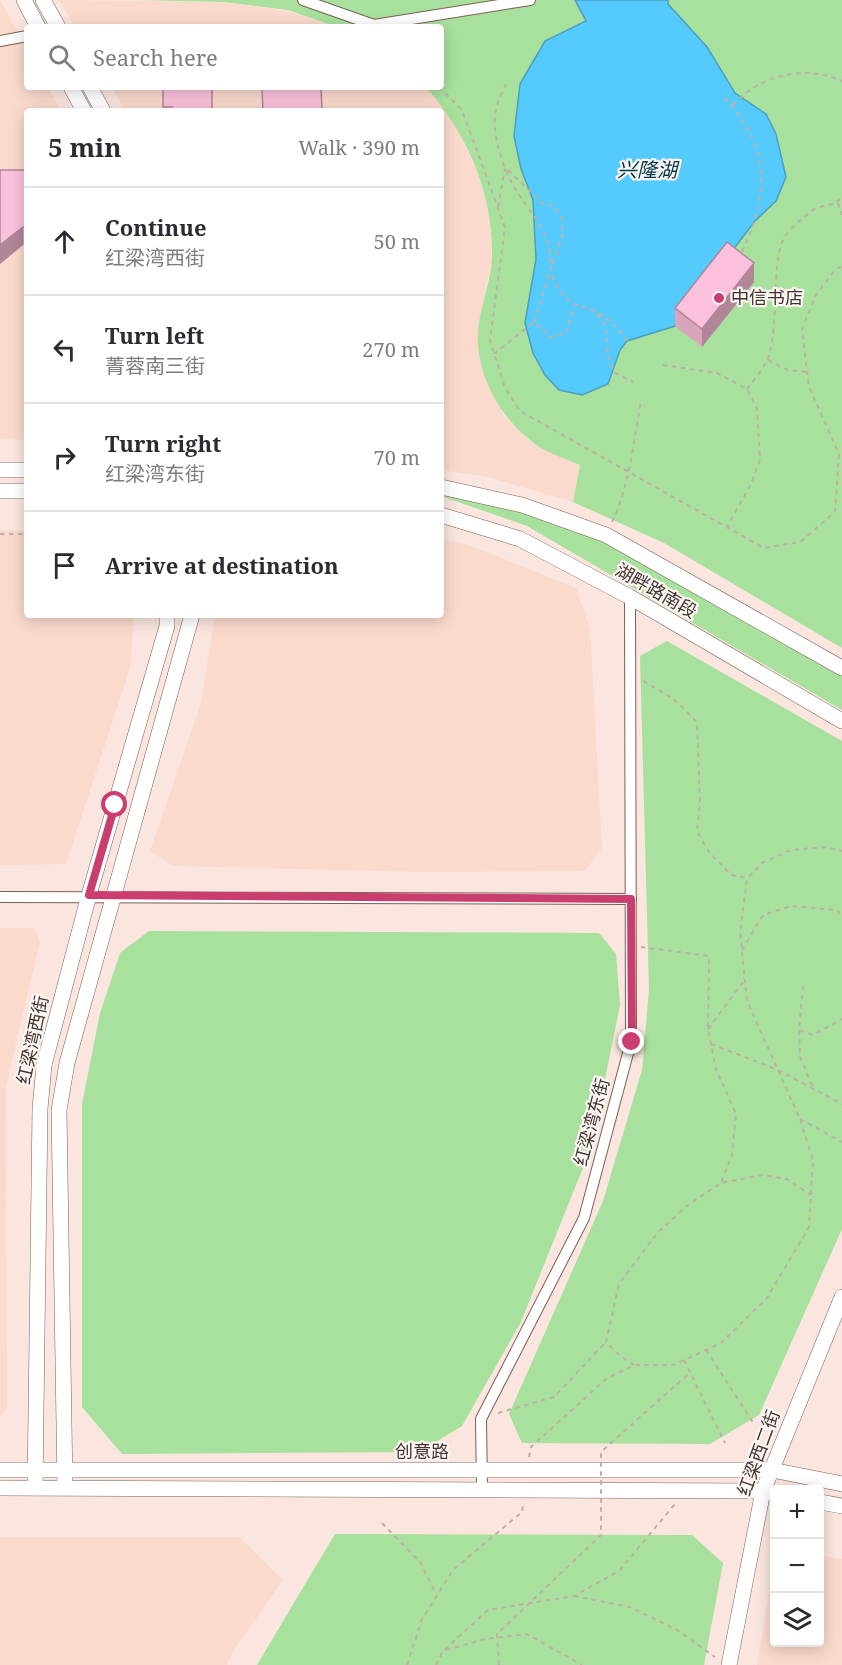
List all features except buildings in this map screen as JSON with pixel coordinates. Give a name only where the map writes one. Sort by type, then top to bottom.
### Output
[{"type":"street","points":[[24,0],[36,24]]},
{"type":"street","points":[[43,0],[54,24]]},
{"type":"street","points":[[303,0],[371,24]]},
{"type":"street","points":[[380,24],[530,0]]},
{"type":"street","points":[[0,41],[24,37]]},
{"type":"street","points":[[73,90],[82,108]]},
{"type":"street","points":[[92,90],[101,108]]},
{"type":"street","points":[[0,464],[23,470]]},
{"type":"street","points":[[0,470],[23,470]]},
{"type":"street","name":"湖畔路南段","points":[[444,488],[522,505],[606,535],[842,668]]},
{"type":"street","points":[[0,491],[22,491]]},
{"type":"street","points":[[0,497],[22,491]]},
{"type":"street","name":"湖畔路南段","points":[[444,515],[520,539],[630,597],[842,721]]},
{"type":"street","name":"红梁湾东街","points":[[482,1488],[481,1419],[584,1218],[632,1042],[630,597]]},
{"type":"street","name":"红梁湾西街","points":[[35,1488],[40,1109],[44,1065],[89,895],[167,626],[167,618]]},
{"type":"street","points":[[65,1478],[59,1110],[67,1063],[191,618]]},
{"type":"street","points":[[0,897],[115,895],[631,899]]},
{"type":"street","name":"红梁西二街","points":[[724,1662],[769,1492],[772,1470],[842,1297]]},
{"type":"street","name":"创意路","points":[[0,1470],[35,1469],[65,1478],[769,1492]]},
{"type":"street","name":"创意路","points":[[0,1488],[35,1488],[65,1478],[772,1470],[842,1484]]},
{"type":"street","points":[[824,1503],[842,1506]]},
{"type":"path","points":[[732,106],[755,85],[798,71],[830,75],[842,81]]},
{"type":"path","points":[[506,84],[496,106],[495,135],[505,167],[519,195],[537,216],[550,247],[551,270],[556,286],[574,306],[596,311],[614,323],[627,341]]},
{"type":"path","points":[[442,90],[462,110],[505,227],[490,340],[505,388],[520,411],[764,548],[800,542],[835,512],[839,454],[809,387],[802,329],[816,295],[835,270],[842,266]]},
{"type":"path","points":[[725,98],[747,126],[760,155],[760,208],[752,232],[738,257]]},
{"type":"path","points":[[494,354],[534,322],[563,234],[562,219],[554,206],[542,203],[521,186],[505,167]]},
{"type":"path","points":[[498,207],[505,167]]},
{"type":"path","points":[[747,389],[768,360],[777,303],[777,265],[785,236],[814,210],[838,202],[842,197]]},
{"type":"path","points":[[838,202],[842,215]]},
{"type":"path","points":[[534,322],[550,337],[565,334],[574,306]]},
{"type":"path","points":[[596,311],[606,327],[608,358],[615,373],[633,382]]},
{"type":"path","points":[[768,360],[788,370],[807,372]]},
{"type":"path","points":[[663,365],[717,373],[747,389],[757,409],[760,460],[751,484],[727,527]]},
{"type":"path","points":[[606,535],[620,504],[640,402]]},
{"type":"path","points":[[0,534],[24,534]]},
{"type":"path","points":[[630,674],[674,699],[697,722],[700,803],[697,831],[709,852],[731,875],[747,879]]},
{"type":"path","points":[[528,1472],[531,1447],[606,1379],[634,1365],[673,1365],[721,1343],[767,1298],[809,1227],[813,1160],[800,1119],[747,1001],[740,933],[747,879],[762,863],[791,850],[825,847],[842,851]]},
{"type":"path","points":[[742,950],[764,915],[791,906],[837,910],[842,917]]},
{"type":"path","points":[[631,946],[709,956],[708,1029],[716,1069],[736,1114],[732,1155],[721,1184]]},
{"type":"path","points":[[708,1029],[744,980]]},
{"type":"path","points":[[803,986],[799,1030],[800,1057],[813,1088]]},
{"type":"path","points":[[799,1030],[813,1035],[842,1019]]},
{"type":"path","points":[[711,1044],[778,1070],[842,1104]]},
{"type":"path","points":[[800,1119],[842,1142]]},
{"type":"path","points":[[481,1419],[554,1397],[606,1342],[619,1284],[658,1232],[688,1205],[721,1184],[762,1175],[787,1179],[811,1196]]},
{"type":"path","points":[[606,1342],[634,1365]]},
{"type":"path","points":[[706,1350],[754,1424]]},
{"type":"path","points":[[684,1360],[725,1443]]},
{"type":"path","points":[[500,1665],[497,1634],[602,1535],[601,1452],[690,1373]]},
{"type":"path","points":[[407,1665],[422,1619],[453,1570],[522,1512],[527,1488]]},
{"type":"path","points":[[436,1665],[443,1651],[488,1610],[574,1596],[619,1571],[685,1490]]},
{"type":"path","points":[[382,1523],[420,1562],[437,1596]]},
{"type":"path","points":[[574,1596],[630,1607],[677,1630],[724,1662]]},
{"type":"path","points":[[443,1651],[485,1639],[527,1634],[582,1665]]},
{"type":"shaded area","points":[[0,0],[24,43],[24,90],[50,90],[59,108],[24,108],[24,440],[0,439]]},
{"type":"shaded area","points":[[59,0],[225,2],[288,11],[328,24],[73,24]]},
{"type":"shaded area","points":[[114,90],[429,90],[451,116],[476,168],[489,210],[492,260],[484,294],[503,415],[532,443],[580,465],[573,502],[488,477],[444,470],[444,108],[123,108]]},
{"type":"shaded area","points":[[0,530],[24,530],[24,618],[134,618],[130,668],[66,864],[0,865]]},
{"type":"shaded area","points":[[444,540],[467,544],[576,588],[590,628],[602,848],[585,871],[423,872],[172,866],[150,851],[201,703],[215,618],[444,618]]},
{"type":"shaded area","points":[[0,928],[34,928],[40,942],[6,1086],[7,1408],[0,1417]]},
{"type":"shaded area","points":[[0,1537],[239,1537],[283,1580],[232,1653],[227,1665],[0,1665]]},
{"type":"shaded area","points":[[824,1556],[842,1559],[842,1665],[757,1665],[770,1589],[770,1647],[824,1647]]},
{"type":"green space","points":[[136,0],[842,0],[842,648],[664,543],[573,502],[580,465],[536,445],[520,432],[494,398],[483,371],[478,343],[479,321],[492,257],[488,210],[483,188],[466,145],[444,108],[428,90],[444,90],[444,24],[328,24],[288,10],[224,2]]},
{"type":"green space","points":[[444,492],[520,511],[596,538],[842,674],[842,710],[527,526],[444,497]]},
{"type":"green space","points":[[667,641],[842,741],[842,1229],[759,1415],[710,1444],[522,1443],[509,1414],[603,1201],[642,1070],[649,989],[640,656]]},
{"type":"green space","points":[[149,931],[599,933],[616,954],[620,1005],[591,1148],[521,1322],[462,1426],[419,1452],[122,1454],[82,1407],[82,1104],[100,1013],[120,953]]},
{"type":"green space","points":[[335,1534],[692,1535],[723,1563],[704,1665],[257,1665]]},
{"type":"water","name":"兴隆湖","points":[[575,0],[668,0],[668,4],[707,47],[735,93],[766,114],[776,134],[786,177],[776,201],[755,221],[675,326],[627,341],[620,350],[608,384],[582,395],[559,390],[545,375],[533,353],[525,323],[536,259],[533,200],[521,169],[514,136],[520,84],[545,41],[586,21]]},
{"type":"place","name":"中信书店","points":[[719,298]]},
{"type":"route","points":[[115,805],[89,895],[631,899],[632,1042]]}]
